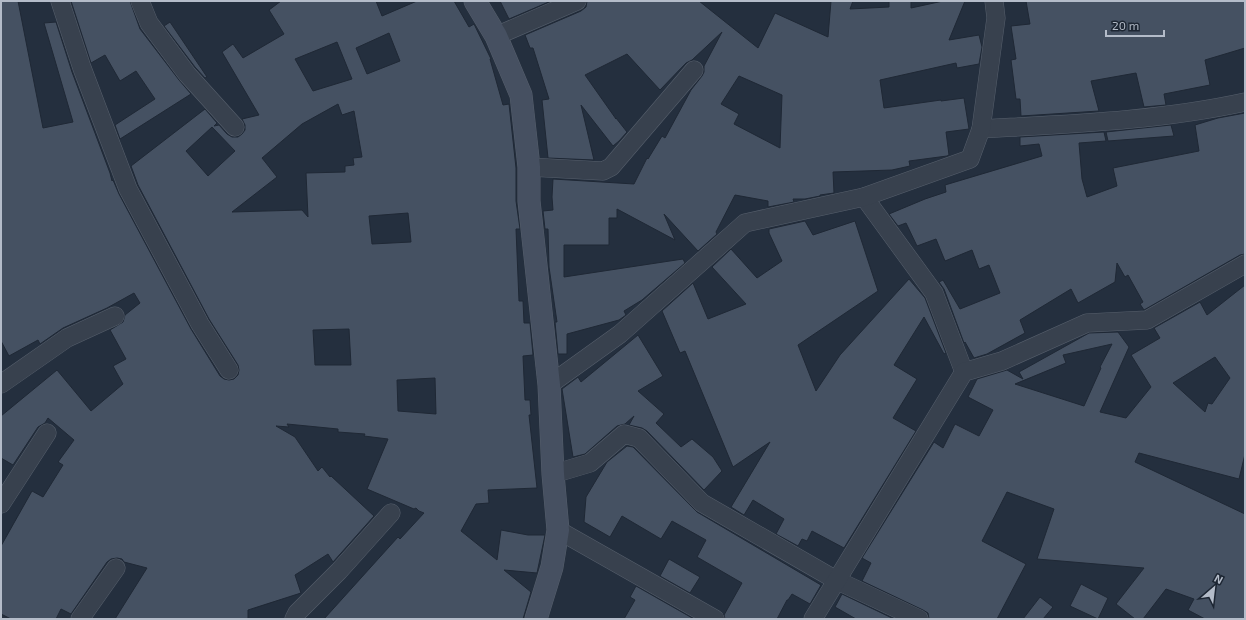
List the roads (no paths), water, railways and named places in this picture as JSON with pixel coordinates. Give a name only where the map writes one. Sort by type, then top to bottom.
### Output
[{"type":"street","points":[[60,1],[82,68],[128,189],[200,324],[229,370]]},
{"type":"street","points":[[140,1],[149,23],[187,74],[235,127]]},
{"type":"street","points":[[475,1],[496,36],[521,95],[529,167],[529,201],[549,385],[553,474],[558,530],[552,567],[536,619]]},
{"type":"street","points":[[496,36],[577,1]]},
{"type":"street","points":[[549,385],[620,334],[745,224],[864,197],[970,159],[981,129],[996,18],[994,1]]},
{"type":"street","points":[[529,167],[603,171],[611,167],[694,70]]},
{"type":"street","points":[[981,129],[1111,121],[1212,109],[1245,102]]},
{"type":"street","points":[[864,197],[934,293],[964,372]]},
{"type":"street","points":[[813,619],[964,372],[1002,361],[1087,323],[1147,320],[1245,264]]},
{"type":"street","points":[[1,384],[67,338],[115,316]]},
{"type":"street","points":[[1,504],[47,433]]},
{"type":"street","points":[[553,474],[590,462],[624,434],[639,438],[702,503],[836,580],[919,619]]},
{"type":"street","points":[[294,619],[391,513]]},
{"type":"street","points":[[558,530],[715,619]]},
{"type":"street","points":[[80,619],[116,568]]}]
